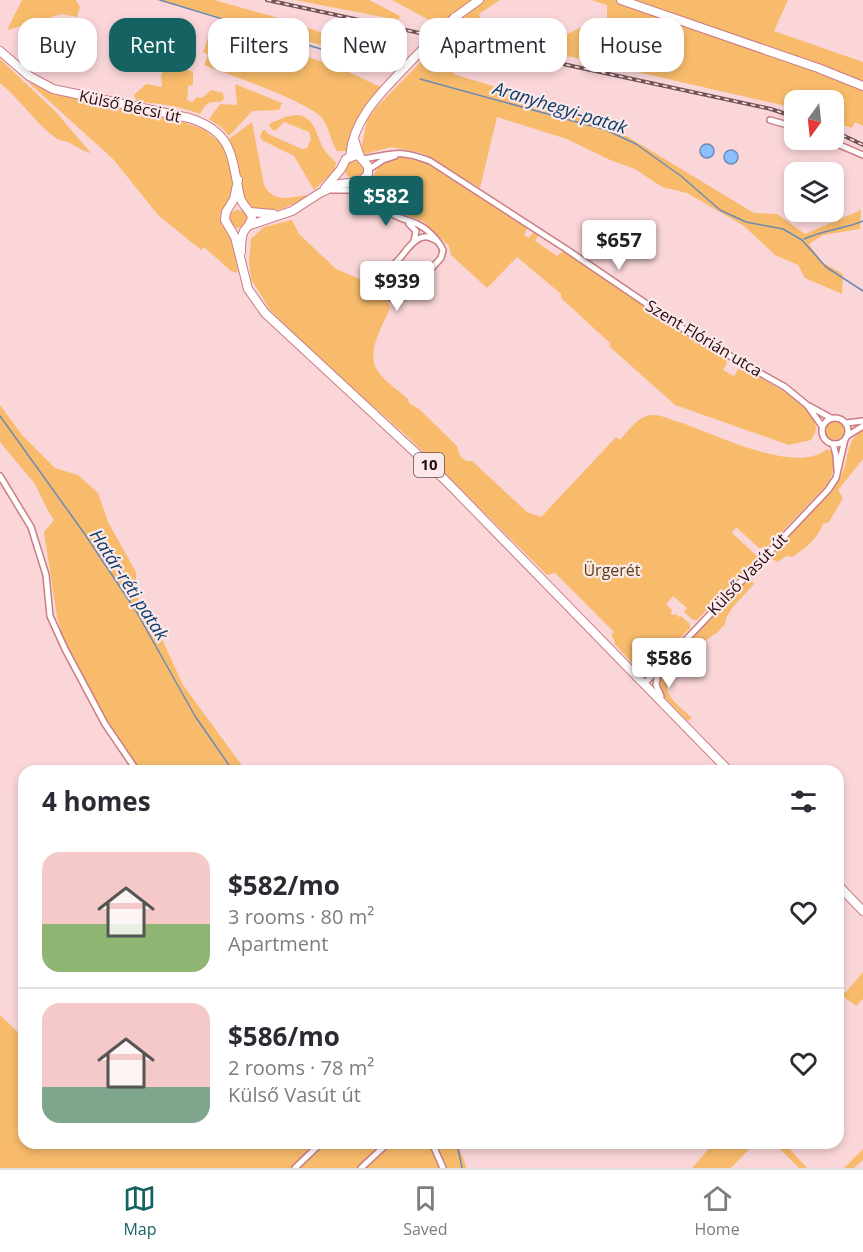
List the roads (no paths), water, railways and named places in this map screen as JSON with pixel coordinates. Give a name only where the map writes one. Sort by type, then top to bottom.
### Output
[{"type":"main road","name":"Külső Bécsi út","points":[[0,51],[28,76],[53,88],[189,118],[209,126],[227,144],[234,159],[238,180]]},
{"type":"main road","name":"10","points":[[238,180],[234,199],[225,220],[231,230],[248,289],[265,313],[445,480],[723,765]]},
{"type":"main road","name":"10","points":[[238,180],[241,198],[252,217],[241,244],[241,264]]},
{"type":"main road","points":[[229,209],[237,206],[247,210]]},
{"type":"main road","points":[[231,230],[238,232],[247,228]]},
{"type":"main road","points":[[844,891],[863,911]]},
{"type":"street","points":[[350,157],[354,139],[366,110],[454,18],[479,0]]},
{"type":"street","points":[[621,0],[818,68],[862,86]]},
{"type":"street","points":[[771,120],[784,124]]},
{"type":"street","points":[[354,139],[373,190],[387,210],[393,215],[421,225],[437,242],[443,250],[441,258],[406,296],[400,300],[393,300],[384,292],[382,279],[414,243],[428,236],[437,242]]},
{"type":"street","points":[[844,147],[863,155]]},
{"type":"street","name":"Szent Flórián utca","points":[[362,158],[400,152],[418,156],[441,167],[691,334],[785,387],[807,405],[831,418]]},
{"type":"street","points":[[247,228],[301,207],[320,193],[339,184],[363,179],[368,172],[388,158],[418,156]]},
{"type":"street","points":[[320,193],[341,169],[343,162],[350,157],[362,158]]},
{"type":"street","points":[[341,169],[344,177],[353,182],[392,217],[413,226],[416,236],[414,243]]},
{"type":"street","points":[[320,193],[348,189],[358,192],[377,204]]},
{"type":"street","points":[[247,210],[259,214],[284,214]]},
{"type":"street","name":"Szent Flórián utca","points":[[807,405],[822,426]]},
{"type":"street","points":[[846,438],[848,428],[846,423],[839,418],[831,418],[822,426],[824,438],[833,444],[838,444],[863,426]]},
{"type":"street","points":[[846,423],[863,421]]},
{"type":"street","name":"Külső Vasút út","points":[[645,684],[828,490],[836,478],[846,438]]},
{"type":"street","points":[[833,444],[837,462],[836,478]]},
{"type":"street","points":[[0,476],[31,527],[46,575],[50,616],[65,649],[105,724],[133,765]]},
{"type":"street","points":[[658,669],[656,688],[668,709]]},
{"type":"street","points":[[295,1168],[315,1149]]},
{"type":"street","points":[[362,1168],[382,1149]]},
{"type":"street","points":[[435,1149],[443,1168]]},
{"type":"water","points":[[707,144],[712,146],[714,151],[712,156],[707,158],[702,156],[700,151],[702,146]]},
{"type":"water","points":[[728,150],[734,150],[738,157],[734,164],[728,164],[724,160],[724,154]]},
{"type":"waterway","name":"Aranyhegyi-patak","points":[[160,0],[321,49]]},
{"type":"waterway","name":"Aranyhegyi-patak","points":[[420,79],[606,130],[636,144],[681,176],[720,210],[746,222],[783,229],[802,240],[826,267],[863,291]]},
{"type":"waterway","points":[[804,239],[863,221]]},
{"type":"waterway","name":"Határ-réti patak","points":[[0,416],[84,533],[136,611],[195,716],[229,765]]},
{"type":"waterway","name":"Határ-réti patak","points":[[458,1149],[462,1168]]},
{"type":"railway","points":[[267,0],[784,113]]},
{"type":"railway","points":[[844,136],[863,145]]},
{"type":"park label","name":"Ürgerét","points":[[612,570]]}]
